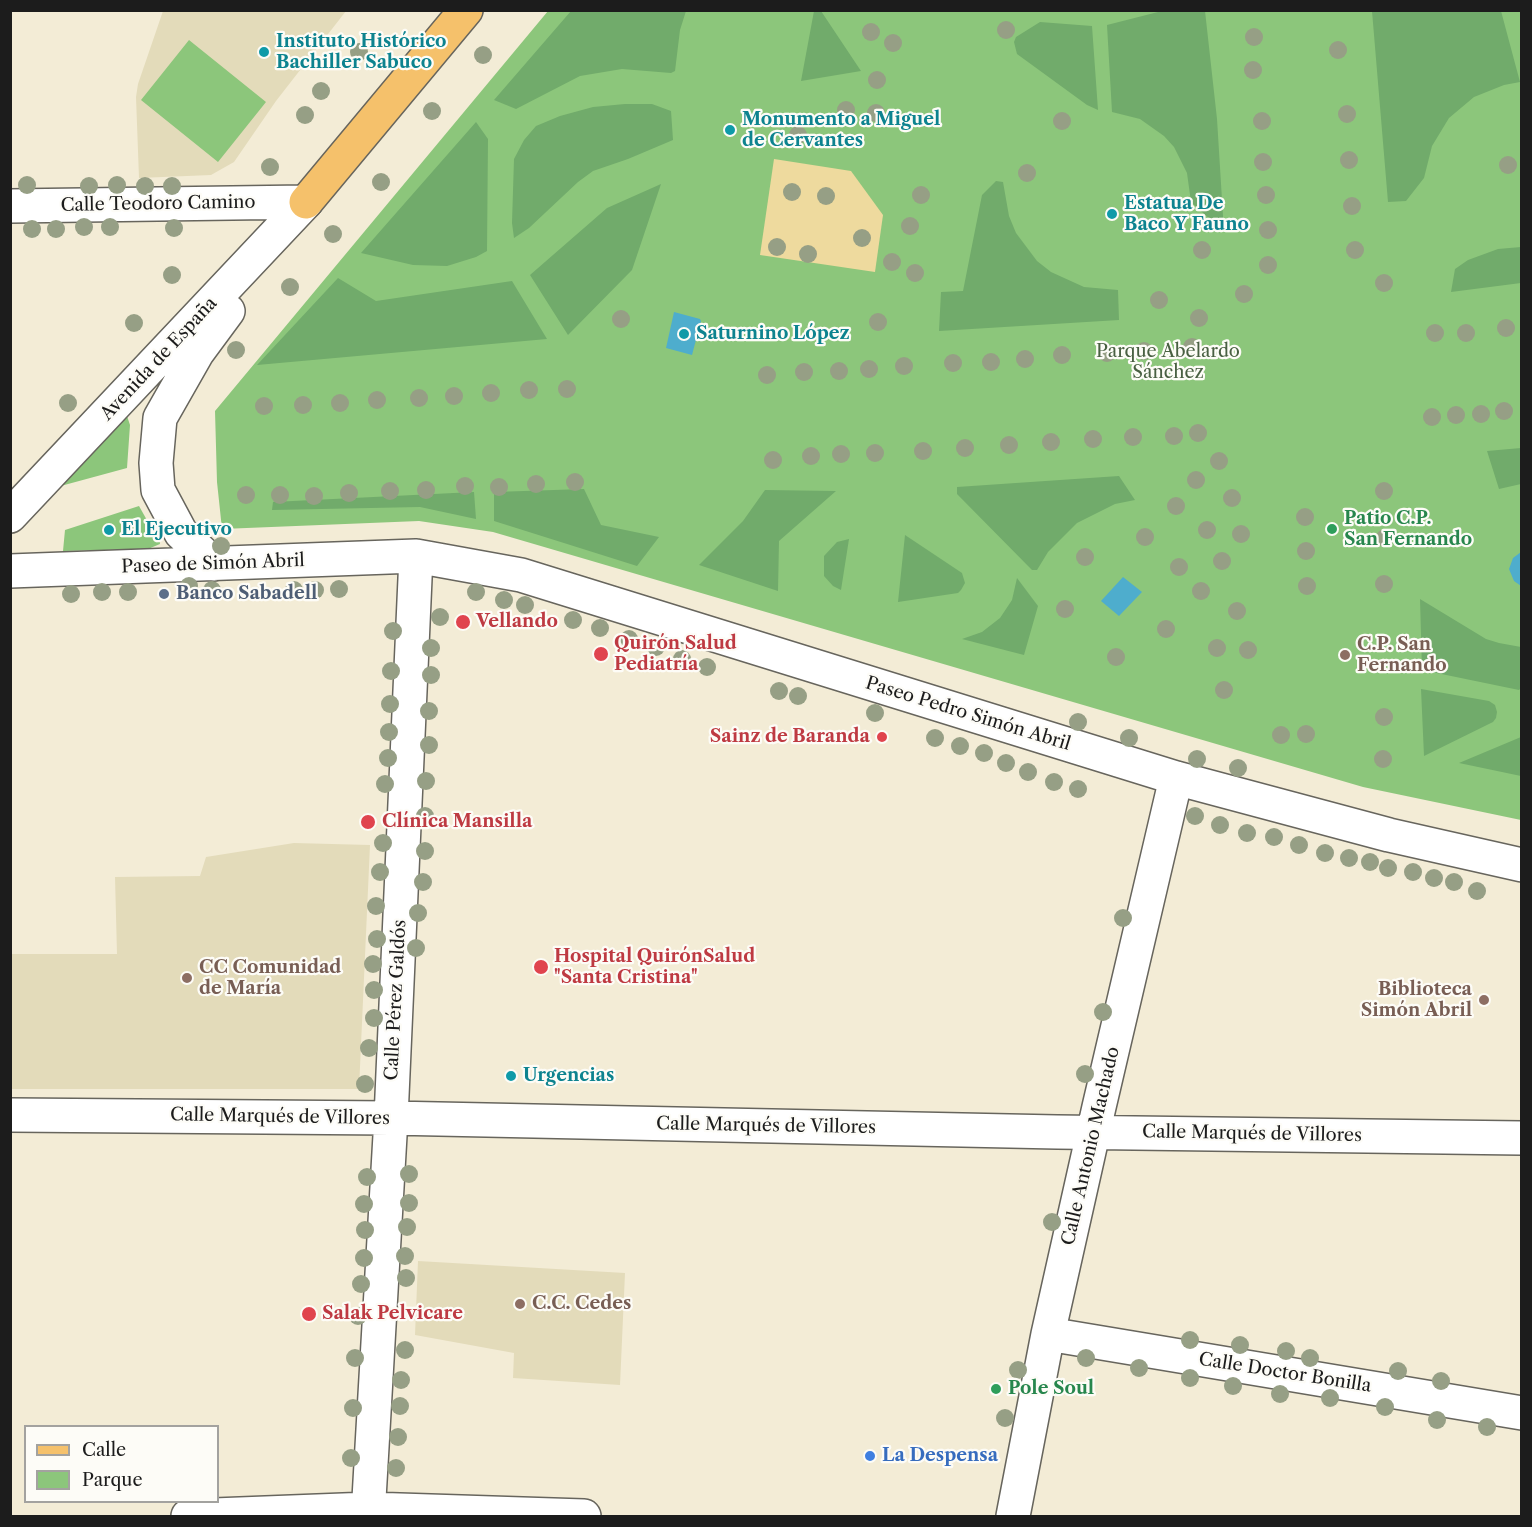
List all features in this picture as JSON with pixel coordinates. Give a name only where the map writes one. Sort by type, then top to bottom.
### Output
[{"type":"main road","name":"Avenida de España","points":[[306,202],[466,10]]},
{"type":"street","name":"Calle Teodoro Camino","points":[[10,206],[306,202]]},
{"type":"street","name":"Avenida de España","points":[[10,516],[306,202]]},
{"type":"street","name":"Avenida de España","points":[[214,564],[182,533],[158,490],[156,463],[160,418],[197,353],[306,202]]},
{"type":"street","name":"Paseo de Simón Abril","points":[[10,571],[416,556]]},
{"type":"street","name":"Paseo Pedro Simón Abril","points":[[416,556],[521,575],[1176,778],[1389,835],[1521,865]]},
{"type":"street","name":"Calle Pérez Galdós","points":[[369,1513],[391,1118],[416,556]]},
{"type":"street","name":"Calle Antonio Machado","points":[[1013,1516],[1048,1334],[1176,778]]},
{"type":"street","name":"Calle Marqués de Villores","points":[[10,1115],[391,1118],[1521,1138]]},
{"type":"street","name":"Calle Doctor Bonilla","points":[[1048,1334],[1521,1413]]},
{"type":"street","points":[[188,1516],[369,1513],[584,1516]]},
{"type":"shaded area","points":[[163,11],[346,11],[276,101],[234,162],[211,175],[139,178],[136,97],[138,84]]},
{"type":"shaded area","name":"CC Comunidad de María","points":[[294,843],[370,845],[359,1089],[11,1089],[11,954],[117,954],[115,877],[200,876],[206,857]]},
{"type":"shaded area","name":"C.C. Cedes","points":[[418,1261],[625,1273],[620,1385],[513,1378],[514,1353],[415,1335]]},
{"type":"green space","name":"Parque Abelardo Sánchez","points":[[548,11],[1521,11],[1521,820],[1363,787],[493,532],[419,521],[222,529],[217,482],[215,411]]},
{"type":"green space","points":[[571,11],[686,11],[680,30],[675,71],[671,73],[622,69],[580,76],[516,109],[494,100]]},
{"type":"green space","points":[[814,11],[821,11],[861,71],[801,81]]},
{"type":"green space","points":[[1162,11],[1205,11],[1217,119],[1224,232],[1191,202],[1187,173],[1174,147],[1164,136],[1140,119],[1112,112],[1107,25]]},
{"type":"green space","points":[[1372,11],[1501,11],[1520,82],[1504,85],[1474,97],[1449,118],[1432,146],[1424,178],[1406,201],[1388,202]]},
{"type":"green space","points":[[1040,22],[1092,26],[1098,110],[1087,105],[1017,54],[1014,42],[1016,37]]},
{"type":"green space","points":[[189,40],[266,102],[218,162],[141,100]]},
{"type":"green space","points":[[652,104],[671,111],[673,140],[593,171],[529,228],[514,238],[512,223],[514,159],[524,140],[536,126],[560,116],[593,107]]},
{"type":"green space","points":[[476,122],[488,139],[487,251],[447,266],[413,265],[361,253]]},
{"type":"green space","points":[[996,181],[1003,182],[1009,216],[1016,233],[1037,261],[1051,272],[1084,287],[1118,290],[1119,320],[939,331],[941,292],[963,291],[982,195]]},
{"type":"green space","points":[[661,184],[632,270],[568,335],[530,275],[607,208]]},
{"type":"green space","points":[[1521,247],[1521,283],[1451,292],[1455,269],[1468,260],[1498,249]]},
{"type":"green space","points":[[338,278],[376,301],[512,281],[547,339],[257,365]]},
{"type":"green space","points":[[127,416],[130,425],[127,468],[57,487],[117,420]]},
{"type":"green space","points":[[1521,448],[1521,484],[1499,489],[1487,451]]},
{"type":"green space","points":[[1119,476],[1135,500],[1115,504],[1077,523],[1048,552],[1037,570],[1032,570],[957,494],[957,487]]},
{"type":"green space","points":[[584,489],[601,525],[659,537],[637,566],[494,521],[494,492]]},
{"type":"green space","points":[[765,490],[836,491],[779,541],[778,591],[699,565],[743,521]]},
{"type":"green space","points":[[474,492],[476,519],[420,507],[272,510],[273,502]]},
{"type":"green space","points":[[139,506],[148,522],[158,532],[160,544],[148,549],[63,551],[65,530]]},
{"type":"green space","points":[[905,535],[962,573],[965,583],[958,593],[898,602]]},
{"type":"green space","points":[[849,539],[841,590],[833,586],[824,576],[824,556],[837,542]]},
{"type":"green space","points":[[1017,578],[1038,606],[1024,655],[962,639],[982,632],[1000,618],[1012,600]]},
{"type":"green space","points":[[1420,599],[1486,639],[1521,647],[1521,688],[1519,690],[1422,670]]},
{"type":"green space","points":[[1421,689],[1489,701],[1495,705],[1496,718],[1493,722],[1424,756]]},
{"type":"green space","points":[[1521,737],[1521,776],[1459,763]]},
{"type":"sand","points":[[774,159],[851,171],[883,215],[875,272],[760,255]]},
{"type":"water","points":[[674,312],[701,321],[692,355],[666,348]]},
{"type":"water","points":[[1521,552],[1521,586],[1514,581],[1509,569],[1513,558]]},
{"type":"water","points":[[1123,577],[1142,592],[1119,616],[1101,601]]},
{"type":"place","name":"Instituto Histórico Bachiller Sabuco","points":[[264,52]]},
{"type":"place","name":"Monumento a Miguel de Cervantes","points":[[730,130]]},
{"type":"place","name":"Estatua De Baco Y Fauno","points":[[1112,214]]},
{"type":"place","name":"Saturnino López","points":[[684,334]]},
{"type":"place","name":"Patio C.P. San Fernando","points":[[1332,529]]},
{"type":"place","name":"El Ejecutivo","points":[[109,530]]},
{"type":"place","name":"Banco Sabadell","points":[[164,594]]},
{"type":"place","name":"Vellando","points":[[463,622]]},
{"type":"place","name":"Quirón Salud Pediatría","points":[[601,654]]},
{"type":"place","name":"C.P. San Fernando","points":[[1345,655]]},
{"type":"place","name":"Sainz de Baranda","points":[[882,737]]},
{"type":"place","name":"Clínica Mansilla","points":[[368,822]]},
{"type":"place","name":"Hospital QuirónSalud \"Santa Cristina\"","points":[[541,967]]},
{"type":"place","name":"CC Comunidad de María","points":[[187,978]]},
{"type":"place","name":"Biblioteca Simón Abril","points":[[1484,1000]]},
{"type":"place","name":"Urgencias","points":[[511,1076]]},
{"type":"place","name":"C.C. Cedes","points":[[520,1304]]},
{"type":"place","name":"Salak Pelvicare","points":[[309,1314]]},
{"type":"place","name":"Pole Soul","points":[[996,1389]]},
{"type":"place","name":"La Despensa","points":[[870,1456]]}]
